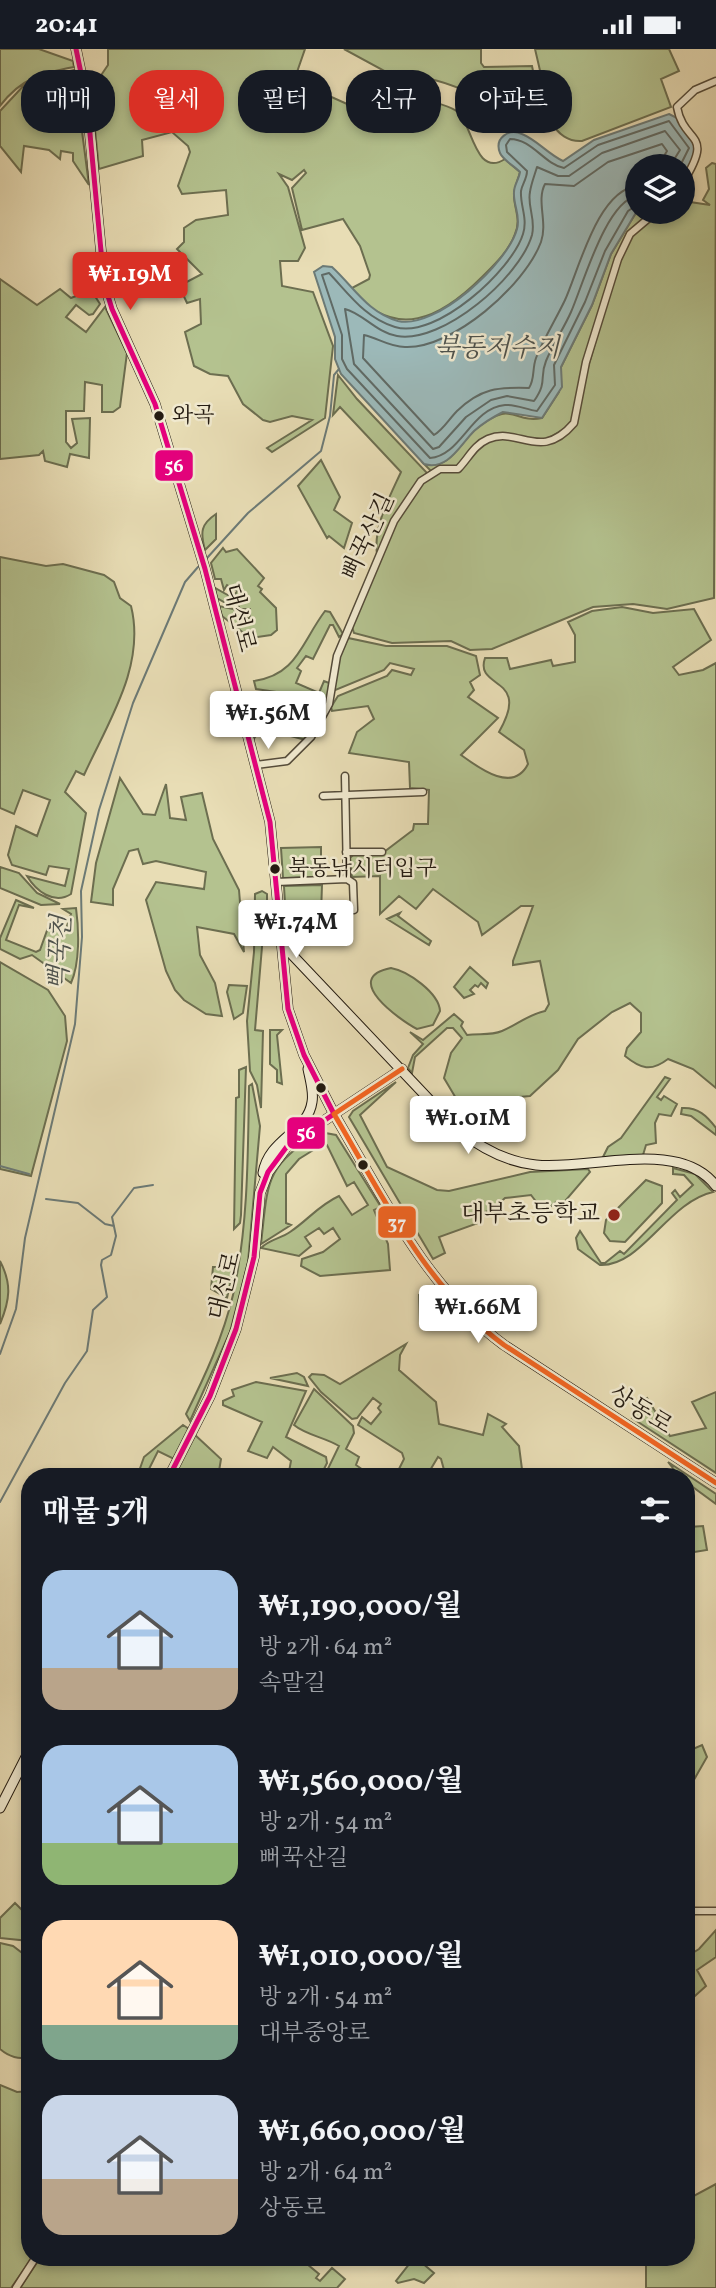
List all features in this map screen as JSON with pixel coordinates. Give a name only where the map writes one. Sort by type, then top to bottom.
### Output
[{"type":"street","name":"대선로","points":[[76,49],[87,102],[104,283],[112,309],[155,404],[205,569],[270,822],[283,981],[292,1024],[334,1114],[282,1151],[268,1172],[260,1193],[254,1257],[236,1329],[210,1396],[174,1468]]},
{"type":"street","points":[[695,160],[699,152],[696,140],[677,107],[695,90],[716,81]]},
{"type":"street","name":"뻐꾹산길","points":[[256,765],[287,761],[317,728],[329,704],[337,656],[368,580],[394,521],[421,481],[440,469],[458,470],[473,450],[491,438],[548,441],[574,423],[586,362],[618,259],[630,234],[642,224]]},
{"type":"street","points":[[345,776],[346,879]]},
{"type":"street","points":[[323,796],[423,792]]},
{"type":"street","points":[[346,852],[382,852]]},
{"type":"street","points":[[276,882],[346,879],[353,883],[354,910],[342,910]]},
{"type":"street","points":[[280,942],[458,1130],[498,1155],[525,1164],[548,1166],[670,1161],[697,1169],[716,1186]]},
{"type":"street","points":[[283,981],[292,968],[306,970]]},
{"type":"street","points":[[260,1193],[271,1150],[303,1121],[312,1105],[307,1061]]},
{"type":"street","points":[[334,1114],[402,1069]]},
{"type":"street","name":"상동로","points":[[334,1114],[430,1271],[473,1320],[519,1356],[693,1468]]},
{"type":"street","name":"상동로","points":[[695,1469],[716,1483]]},
{"type":"street","points":[[0,1808],[21,1767]]},
{"type":"street","points":[[695,1911],[716,1912]]},
{"type":"street","points":[[16,2288],[30,2266]]},
{"type":"green space","points":[[0,49],[39,49],[73,61],[74,67],[61,70],[21,70],[21,85],[0,106]]},
{"type":"green space","points":[[108,49],[305,49],[298,70],[238,70],[238,133],[332,133],[332,97],[346,104],[346,133],[441,133],[441,105],[446,106],[455,111],[455,133],[470,133],[476,148],[487,162],[495,163],[505,159],[520,172],[514,193],[517,229],[505,252],[492,267],[451,304],[418,318],[401,319],[384,315],[367,305],[350,289],[369,279],[370,275],[360,246],[343,219],[302,230],[292,188],[306,173],[304,170],[292,180],[279,174],[288,187],[305,248],[298,261],[280,261],[282,286],[313,292],[333,346],[325,418],[272,452],[267,448],[312,420],[292,416],[270,422],[263,420],[243,404],[228,376],[210,374],[194,366],[185,332],[201,324],[200,299],[187,303],[179,286],[202,274],[177,249],[184,242],[184,228],[196,220],[228,215],[226,190],[182,194],[178,186],[190,152],[188,146],[173,133],[224,133],[224,70],[129,70],[129,133],[168,133],[142,140],[143,156],[99,169],[95,133],[115,133],[115,70],[105,70],[108,65]]},
{"type":"green space","points":[[344,49],[481,49],[481,63],[484,67],[532,66],[533,70],[455,70],[455,87],[441,83],[441,70],[382,70]]},
{"type":"green space","points":[[535,49],[669,49],[679,71],[661,79],[671,107],[577,141],[568,139],[560,133],[572,133],[572,70],[540,70]]},
{"type":"green space","points":[[21,88],[21,133],[82,133],[89,185],[73,161],[73,153],[61,151],[60,159],[49,150],[24,146],[21,172],[0,146],[0,111]]},
{"type":"green space","points":[[712,163],[716,164],[714,598],[667,609],[633,604],[593,607],[492,649],[470,650],[451,641],[392,643],[354,633],[352,627],[393,527],[403,507],[424,481],[438,473],[454,471],[483,443],[499,437],[538,445],[569,432],[620,258],[642,224],[695,224],[695,203],[710,205],[703,200],[709,189],[706,168]]},
{"type":"green space","points":[[629,224],[639,224],[629,233],[584,362],[574,417],[569,426],[545,440],[490,437],[460,466],[431,471],[424,464],[433,465],[448,459],[476,429],[498,415],[505,413],[532,419],[542,418],[559,392],[561,367],[592,305],[611,254]]},
{"type":"green space","points":[[0,279],[37,305],[60,289],[71,298],[91,290],[100,304],[93,314],[89,315],[76,305],[66,317],[86,332],[105,307],[127,353],[120,407],[113,412],[102,412],[102,385],[85,382],[84,411],[66,411],[66,442],[71,448],[77,443],[72,419],[90,418],[89,458],[70,454],[67,467],[45,461],[43,451],[39,455],[0,459]]},
{"type":"green space","points":[[338,375],[428,474],[420,480],[377,554],[380,523],[401,472],[340,407],[333,415]]},
{"type":"green space","points":[[321,460],[340,497],[334,510],[352,523],[344,548],[329,536],[327,538],[298,486]]},
{"type":"green space","points":[[216,514],[216,539],[205,550],[203,529],[207,521]]},
{"type":"green space","points":[[223,548],[226,552],[237,549],[264,578],[258,586],[262,589],[260,592],[276,608],[277,630],[271,635],[250,638],[222,616],[219,606],[233,609],[250,619],[250,609],[240,609],[237,603],[229,605],[217,598],[215,588],[233,598],[237,591],[227,585],[224,590],[221,579],[215,579],[211,563]]},
{"type":"green space","points":[[0,557],[46,566],[63,564],[104,575],[114,582],[120,598],[131,606],[133,650],[122,693],[84,775],[76,771],[65,792],[86,813],[71,894],[65,897],[46,895],[35,887],[27,876],[65,886],[69,869],[49,866],[46,875],[12,865],[8,855],[16,826],[37,836],[50,800],[23,790],[14,814],[0,808]]},
{"type":"green space","points":[[622,607],[653,613],[694,609],[711,640],[673,667],[679,675],[703,670],[716,663],[716,1088],[693,1069],[668,1059],[656,1066],[646,1067],[625,1056],[627,1048],[641,1032],[641,1013],[630,1003],[612,1012],[578,1039],[558,1070],[530,1096],[508,1098],[507,1112],[457,1100],[444,1078],[451,1053],[462,1038],[453,1028],[447,1028],[415,1057],[412,1073],[408,1068],[413,1055],[423,1044],[410,1032],[423,1040],[454,1014],[463,1022],[461,1026],[467,1035],[493,1033],[545,1011],[549,1004],[540,961],[513,965],[533,906],[521,906],[482,935],[478,922],[433,889],[416,909],[399,896],[380,914],[380,876],[352,877],[350,858],[353,855],[380,855],[413,830],[414,824],[428,824],[429,790],[410,788],[409,762],[349,753],[357,732],[374,719],[368,706],[332,711],[331,707],[338,696],[387,676],[392,670],[411,675],[414,669],[390,663],[384,670],[333,691],[335,667],[348,638],[386,646],[447,646],[476,656],[480,675],[470,682],[474,690],[468,697],[498,718],[461,755],[496,776],[514,777],[522,773],[528,764],[524,750],[499,732],[509,701],[506,692],[487,675],[484,668],[485,658],[507,658],[510,669],[551,660],[553,666],[575,662],[575,635],[568,622],[592,611]]},
{"type":"green space","points":[[325,611],[330,612],[343,634],[339,637],[333,625],[330,625],[313,659],[306,656],[297,668],[301,671],[296,683],[319,693],[324,681],[329,683],[327,703],[306,740],[272,731],[269,739],[258,733],[253,740],[246,709],[264,708],[273,714],[277,692],[256,689],[254,681],[268,678],[289,665]]},
{"type":"green space","points":[[120,778],[143,814],[155,815],[166,784],[170,818],[186,820],[181,797],[202,793],[213,839],[239,890],[244,952],[234,934],[197,927],[200,955],[215,983],[222,1016],[206,1014],[184,1000],[175,990],[166,971],[146,900],[156,882],[204,889],[206,872],[156,861],[143,864],[138,849],[129,851],[113,889],[113,905],[91,902],[96,863]]},
{"type":"green space","points":[[321,847],[321,877],[283,878],[281,848]]},
{"type":"green space","points":[[0,867],[19,873],[37,893],[60,904],[41,905],[0,888]]},
{"type":"green space","points":[[322,885],[321,914],[294,917],[292,904],[285,904],[284,886]]},
{"type":"green space","points":[[262,891],[267,894],[267,935],[263,935],[255,1030],[263,1031],[261,1108],[257,1085],[250,1071],[247,1021],[254,952],[255,894]]},
{"type":"green space","points":[[16,900],[34,908],[19,905],[6,940],[36,952],[40,950],[49,925],[66,929],[71,914],[63,909],[76,908],[78,946],[71,983],[32,955],[20,959],[0,949],[0,938]]},
{"type":"green space","points":[[400,913],[398,916],[431,941],[429,945],[387,919]]},
{"type":"green space","points":[[0,962],[48,990],[65,1016],[67,1041],[31,1176],[0,1169]]},
{"type":"green space","points":[[470,967],[488,983],[486,988],[481,983],[478,987],[475,985],[470,990],[474,994],[464,998],[454,987]]},
{"type":"green space","points":[[391,968],[414,978],[429,990],[440,1011],[433,1025],[417,1029],[378,999],[372,989],[371,980],[377,973]]},
{"type":"green space","points":[[229,985],[247,986],[243,1013],[234,1019],[227,992]]},
{"type":"green space","points":[[270,1030],[282,1030],[277,1035],[282,1084],[277,1082],[277,1070],[270,1064]]},
{"type":"green space","points":[[246,1067],[241,1215],[240,1223],[234,1229],[236,1098],[239,1097],[239,1070]]},
{"type":"green space","points":[[665,1077],[670,1079],[657,1097],[661,1100],[664,1096],[677,1104],[671,1116],[659,1114],[655,1123],[656,1143],[646,1145],[643,1155],[603,1157],[608,1147],[621,1138]]},
{"type":"green space","points":[[396,1082],[360,1115],[387,1167],[437,1190],[449,1191],[530,1172],[588,1169],[590,1172],[560,1207],[556,1202],[544,1212],[531,1195],[505,1198],[492,1210],[478,1214],[481,1222],[439,1237],[445,1253],[433,1259],[349,1117],[353,1111]]},
{"type":"green space","points":[[252,1084],[260,1126],[248,1262],[230,1332],[190,1421],[186,1414],[219,1341],[238,1269],[246,1191],[249,1086]]},
{"type":"green space","points":[[682,1108],[693,1109],[706,1116],[716,1128],[716,1135],[691,1116],[681,1114]]},
{"type":"green space","points":[[320,1132],[336,1135],[381,1207],[374,1210],[388,1244],[390,1270],[320,1276],[301,1266],[302,1259],[323,1252],[340,1239],[333,1228],[324,1234],[319,1228],[305,1237],[311,1246],[299,1256],[261,1248],[290,1232],[339,1196],[352,1215],[368,1205],[354,1182],[347,1186],[327,1145],[323,1144],[299,1159],[286,1174],[286,1223],[291,1225],[261,1244],[265,1205],[272,1178],[288,1156]]},
{"type":"green space","points":[[673,1168],[695,1174],[713,1192],[682,1208],[629,1256],[615,1263],[600,1265],[578,1249],[576,1238],[580,1231],[601,1263],[605,1263],[620,1251],[624,1254],[677,1200],[672,1193],[675,1190],[680,1197],[693,1185],[684,1175],[673,1174]]},
{"type":"green space","points":[[646,1180],[662,1186],[662,1203],[625,1242],[610,1241],[604,1233],[606,1220]]},
{"type":"green space","points":[[228,1258],[236,1259],[227,1298],[211,1289],[213,1267],[227,1267]]},
{"type":"green space","points":[[0,1261],[8,1292],[0,1324]]},
{"type":"green space","points":[[433,1289],[460,1319],[459,1325],[434,1330],[420,1323],[419,1295]]},
{"type":"green space","points":[[406,1344],[400,1355],[399,1370],[436,1402],[439,1424],[483,1435],[488,1414],[506,1424],[502,1427],[519,1446],[522,1468],[444,1468],[438,1457],[431,1468],[400,1468],[404,1459],[402,1453],[358,1425],[362,1417],[371,1424],[381,1412],[378,1408],[381,1404],[373,1398],[357,1418],[352,1419],[321,1392],[309,1377],[312,1374],[324,1375],[340,1384]]},
{"type":"green space","points":[[297,1373],[304,1377],[308,1386],[270,1378]]},
{"type":"green space","points":[[256,1382],[306,1391],[286,1437],[326,1457],[324,1468],[290,1468],[291,1461],[273,1447],[267,1458],[248,1451],[262,1422],[223,1405],[223,1401],[234,1396],[232,1390]]},
{"type":"green space","points":[[314,1389],[353,1426],[354,1433],[346,1449],[359,1457],[356,1465],[360,1468],[328,1468],[339,1446],[294,1425]]},
{"type":"green space","points":[[716,1392],[716,1473],[632,1418],[643,1399],[647,1398],[670,1436],[706,1428],[692,1402]]},
{"type":"green space","points":[[183,1425],[189,1429],[174,1459],[158,1451],[150,1468],[140,1468],[144,1457]]},
{"type":"green space","points":[[194,1434],[221,1459],[220,1468],[177,1468]]},
{"type":"green space","points":[[695,1480],[716,1494],[716,1504],[695,1489]]},
{"type":"green space","points":[[703,1526],[707,1550],[695,1552],[695,1527]]},
{"type":"green space","points":[[702,1745],[707,1757],[695,1778],[695,1748]]},
{"type":"green space","points":[[15,1903],[21,1909],[21,1940],[0,1938],[0,1918]]},
{"type":"green space","points":[[716,1930],[716,1957],[697,1970],[706,1986],[695,1996],[695,1951]]},
{"type":"green space","points":[[0,1943],[13,1946],[21,1952],[21,2058],[0,2049]]},
{"type":"green space","points":[[0,2085],[21,2092],[21,2266],[26,2266],[11,2288],[0,2288]]},
{"type":"green space","points":[[716,2184],[716,2288],[646,2288],[646,2266],[695,2266],[695,2195]]},
{"type":"green space","points":[[35,2266],[309,2266],[319,2274],[316,2278],[320,2281],[332,2268],[345,2279],[337,2288],[20,2288]]},
{"type":"green space","points":[[408,2266],[426,2266],[434,2273],[424,2283],[414,2279],[398,2283],[396,2281]]},
{"type":"water","name":"북동저수지","points":[[669,114],[677,118],[696,146],[695,154],[625,154],[625,224],[629,224],[611,254],[592,305],[561,367],[562,387],[542,418],[503,412],[474,431],[447,460],[440,464],[424,464],[341,374],[335,359],[335,337],[314,272],[323,266],[332,267],[369,305],[387,317],[398,321],[414,321],[431,315],[450,305],[485,275],[500,259],[517,229],[514,192],[520,172],[500,153],[501,139],[508,133],[520,133],[563,161],[594,140]]},
{"type":"waterway","name":"뻑꾹천","points":[[207,558],[248,513],[321,451],[330,416],[334,375],[339,369]]},
{"type":"waterway","name":"뻑꾹천","points":[[0,1354],[16,1309],[25,1238],[75,1024],[82,937],[81,891],[99,810],[133,703],[185,582],[198,567]]},
{"type":"waterway","points":[[0,1166],[29,1174]]},
{"type":"waterway","points":[[0,1502],[65,1383],[87,1351],[93,1310],[107,1297],[101,1265],[102,1260],[111,1255],[116,1236],[112,1217],[134,1188],[153,1185]]},
{"type":"waterway","points":[[46,1199],[78,1203],[105,1224],[114,1226]]},
{"type":"transit line","name":"56","points":[[76,49],[87,102],[104,283],[112,309],[155,404],[205,569],[270,822],[288,1009],[304,1055],[334,1114],[288,1145],[268,1172],[260,1193],[254,1257],[236,1329],[210,1396],[174,1468]]},
{"type":"transit line","name":"37","points":[[402,1069],[334,1114],[388,1208],[429,1268],[476,1322],[504,1345],[693,1468]]},
{"type":"transit line","name":"37","points":[[695,1469],[716,1483]]},
{"type":"place","name":"와곡","points":[[159,416]]},
{"type":"place","name":"북동낚시터입구","points":[[275,869]]},
{"type":"place","name":"대부초등학교","points":[[614,1215]]}]
